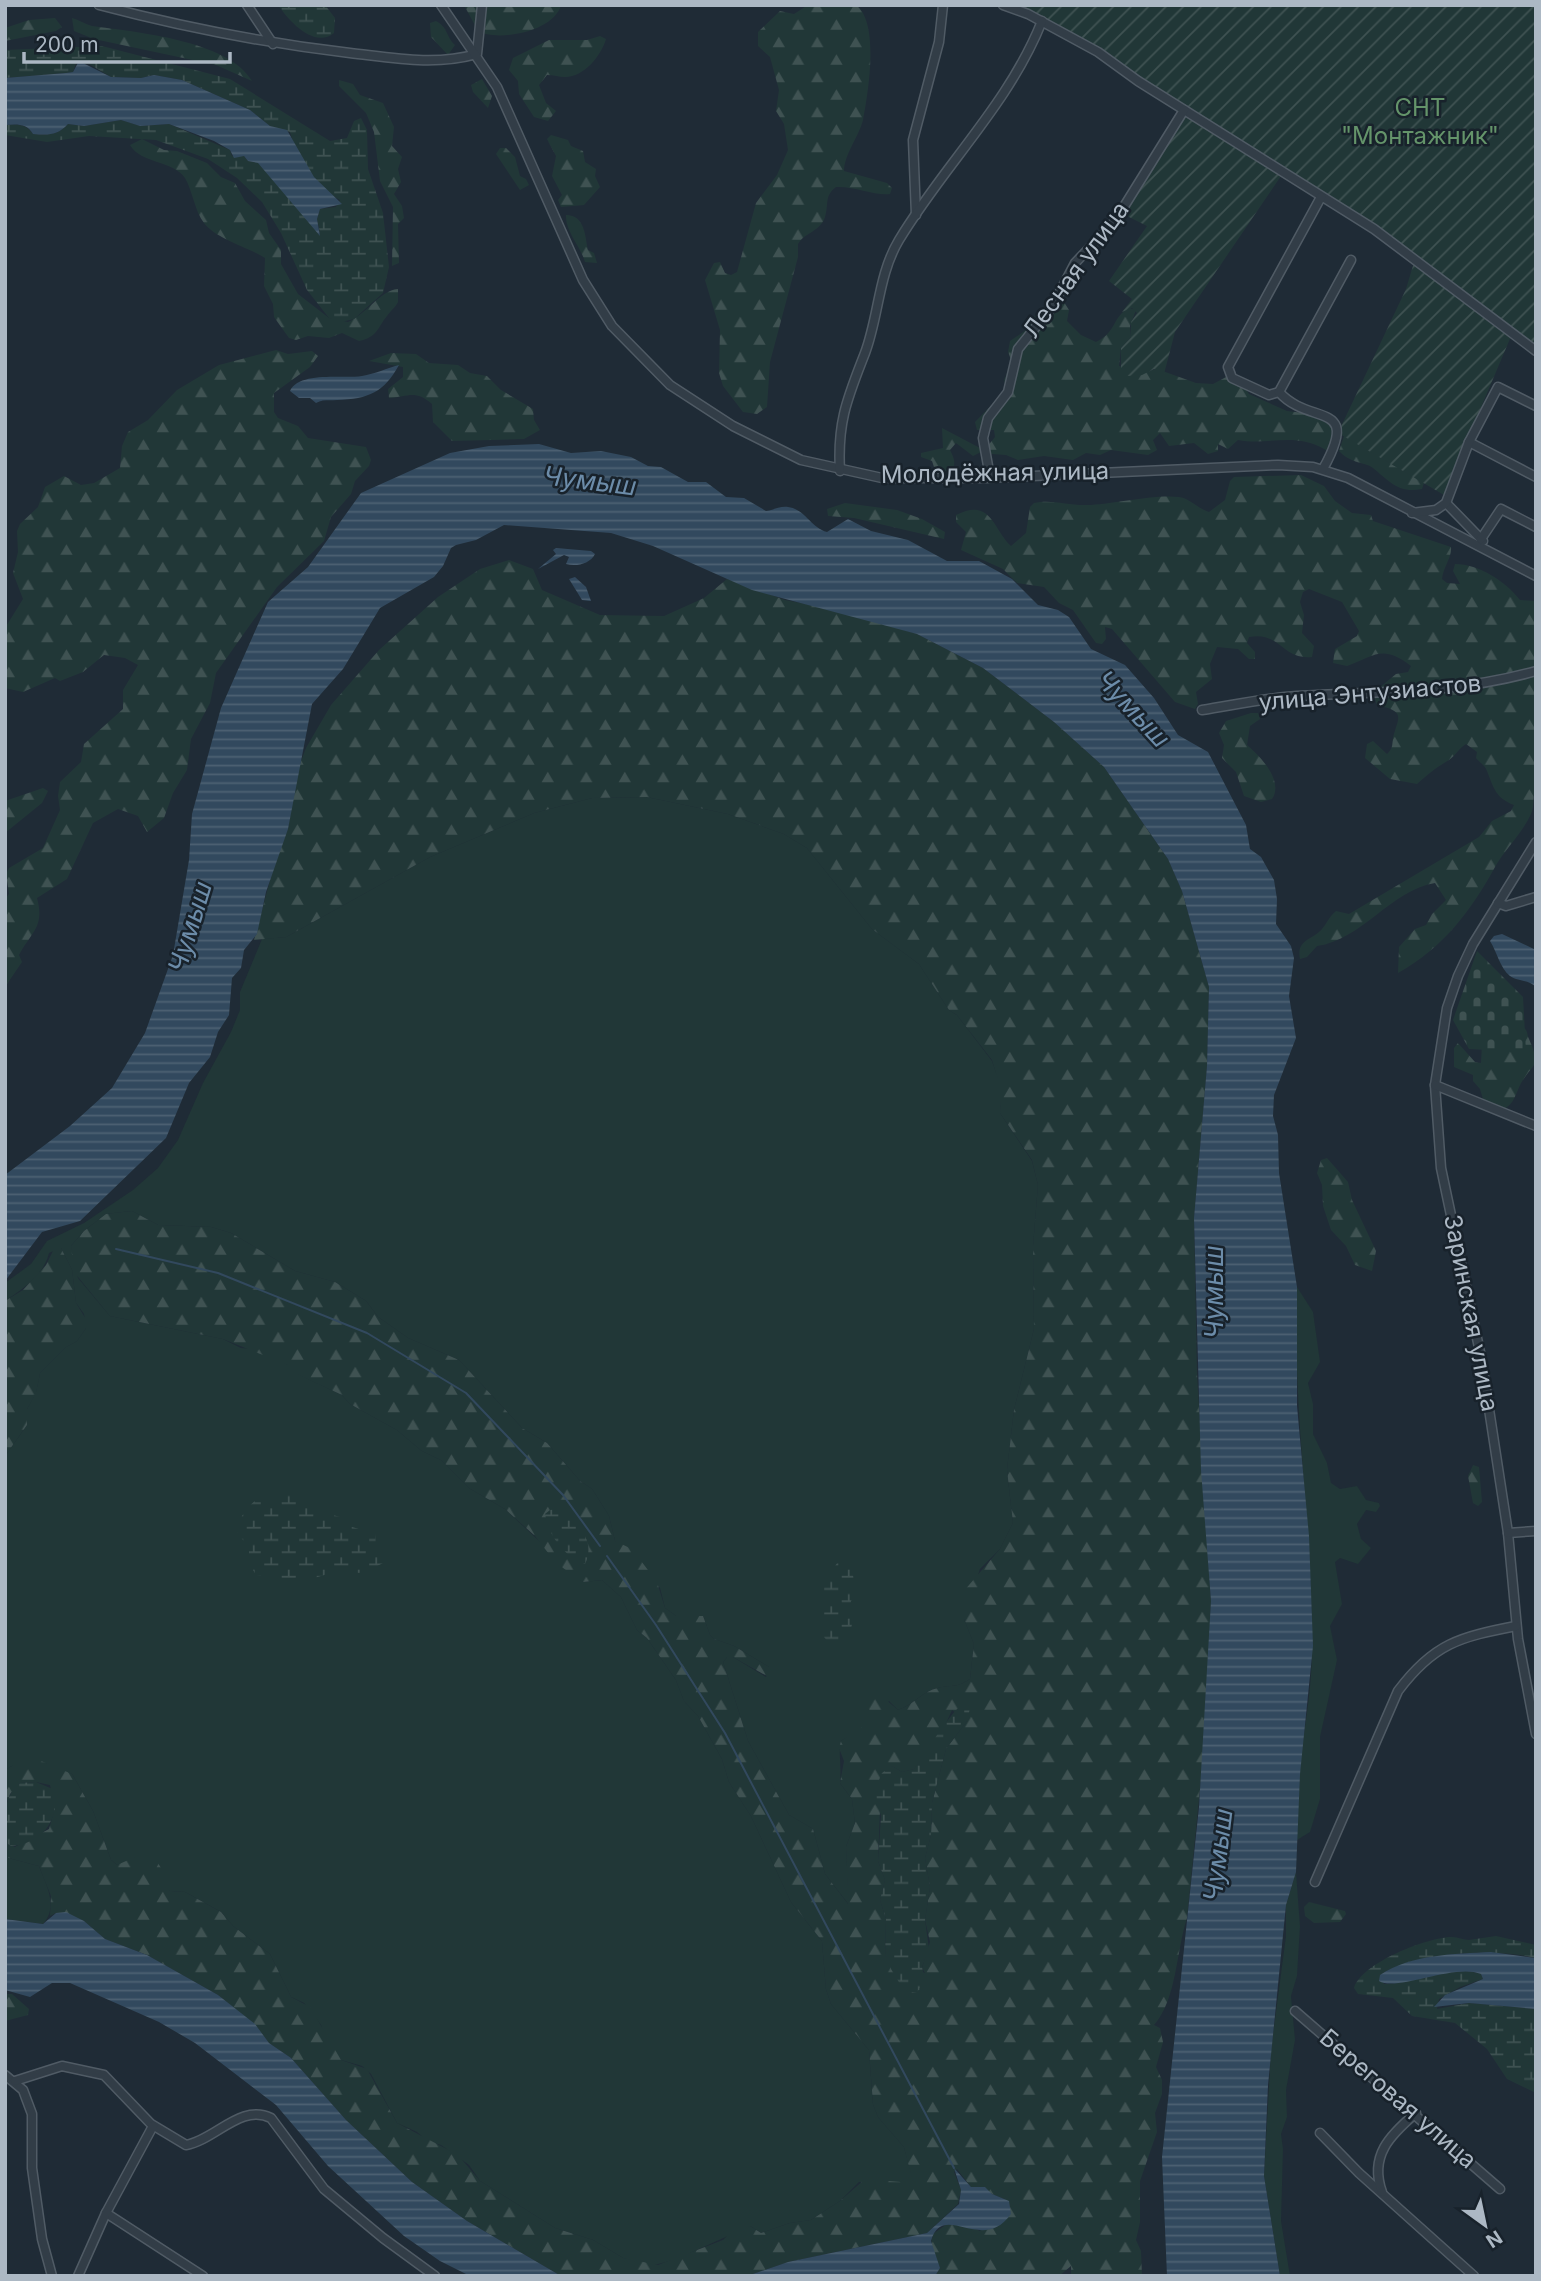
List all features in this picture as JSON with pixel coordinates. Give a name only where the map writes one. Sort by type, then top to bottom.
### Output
[{"type":"street","points":[[99,5],[273,44],[424,62],[457,60],[477,54],[482,5]]},
{"type":"street","points":[[247,5],[273,44]]},
{"type":"street","name":"Молодёжная улица","points":[[441,5],[477,54],[512,116],[583,281],[612,326],[655,372],[702,407],[782,452],[840,471],[882,478],[990,477],[1278,465],[1323,469],[1348,478],[1536,576]]},
{"type":"street","points":[[916,215],[913,140],[939,42],[943,5]]},
{"type":"street","points":[[1003,5],[1042,21],[1098,52],[1384,237],[1536,351]]},
{"type":"street","points":[[840,471],[838,437],[843,409],[866,351],[888,264],[916,215],[1006,91],[1042,21]]},
{"type":"street","name":"Лесная улица","points":[[990,477],[983,438],[988,418],[1008,392],[1018,349],[1052,307],[1075,263],[1115,221],[1184,110]]},
{"type":"street","points":[[1321,197],[1228,368],[1232,378],[1269,395],[1279,392],[1351,260]]},
{"type":"street","points":[[1412,513],[1436,510],[1446,503],[1469,442],[1498,387],[1536,406]]},
{"type":"street","points":[[1279,392],[1289,402],[1316,412],[1335,423],[1338,433],[1336,445],[1323,469]]},
{"type":"street","points":[[1469,442],[1536,477]]},
{"type":"street","points":[[1446,503],[1495,555]]},
{"type":"street","points":[[1481,540],[1501,509],[1536,527]]},
{"type":"street","name":"улица Энтузиастов","points":[[1202,710],[1294,696],[1488,684],[1536,671]]},
{"type":"street","name":"Заринская улица","points":[[1536,842],[1458,975],[1447,1008],[1435,1085],[1441,1168],[1481,1357],[1508,1534],[1516,1626],[1536,1734]]},
{"type":"street","points":[[1498,903],[1506,906],[1536,897]]},
{"type":"street","points":[[1435,1085],[1536,1126]]},
{"type":"street","points":[[1508,1534],[1536,1531]]},
{"type":"street","points":[[1315,1882],[1393,1702],[1413,1671],[1433,1654],[1463,1636],[1516,1626]]},
{"type":"street","name":"Береговая улица","points":[[1295,2011],[1416,2113],[1500,2189]]},
{"type":"street","points":[[15,2081],[55,2067],[104,2075],[153,2126],[186,2145],[200,2141],[252,2113],[271,2118],[324,2189],[383,2238],[435,2276]]},
{"type":"street","points":[[5,2075],[23,2090],[32,2114],[32,2168],[41,2239],[52,2276]]},
{"type":"street","points":[[1384,2195],[1377,2178],[1380,2151],[1416,2113]]},
{"type":"street","points":[[92,2276],[79,2273],[106,2213],[153,2126]]},
{"type":"street","points":[[1320,2133],[1384,2195],[1475,2276]]},
{"type":"street","points":[[106,2213],[203,2276]]},
{"type":"green space","points":[[278,5],[325,5],[335,18],[334,33],[318,38],[310,35],[295,25]]},
{"type":"green space","points":[[464,5],[561,5],[548,22],[537,28],[511,35],[498,35],[478,31]]},
{"type":"green space","points":[[808,5],[856,5],[863,14],[870,42],[867,93],[863,120],[846,159],[844,171],[887,183],[892,188],[890,194],[884,194],[836,187],[828,197],[823,222],[798,244],[798,257],[770,362],[767,407],[757,414],[743,412],[723,386],[719,373],[720,330],[705,280],[714,263],[720,262],[725,273],[731,275],[737,272],[756,203],[777,175],[788,150],[784,124],[776,111],[779,90],[770,57],[758,46],[758,32],[780,11],[794,14]]},
{"type":"green space","name":"СНТ \"Монтажник\"","points":[[1003,5],[1536,5],[1536,351],[1512,334],[1444,495],[1338,433],[1406,289],[1415,259],[1283,173],[1175,332],[1164,374],[1154,369],[1142,375],[1128,376],[1121,369],[1121,348],[1131,337],[1131,322],[1137,313],[1132,308],[1122,312],[1132,299],[1109,281],[1147,226],[1117,211],[1182,109],[1098,52]]},
{"type":"green space","points":[[55,18],[62,27],[56,31],[5,41],[5,28],[29,20]]},
{"type":"green space","points":[[72,18],[92,26],[155,35],[202,47],[240,67],[252,81],[216,65],[94,39],[74,31]]},
{"type":"green space","points":[[436,21],[443,26],[455,45],[448,55],[431,37],[430,23]]},
{"type":"green space","points":[[600,36],[606,39],[604,46],[585,69],[572,76],[547,75],[539,85],[546,103],[556,111],[548,121],[534,117],[519,94],[518,81],[509,70],[513,58],[549,40],[587,40]]},
{"type":"green space","points":[[102,46],[230,79],[330,141],[347,138],[354,121],[361,118],[367,130],[368,169],[383,213],[389,267],[383,293],[354,319],[341,322],[329,318],[307,290],[281,233],[262,202],[237,178],[208,159],[156,140],[89,136],[47,142],[5,135],[5,125],[21,125],[33,134],[43,135],[56,133],[68,124],[84,126],[121,120],[140,126],[169,124],[230,150],[232,156],[244,156],[248,161],[258,162],[320,233],[317,219],[320,209],[336,207],[340,200],[323,188],[309,171],[290,132],[270,126],[250,110],[182,80],[154,75],[141,78],[111,77],[89,64],[76,63],[73,72],[5,78],[5,50]]},
{"type":"green space","points":[[482,79],[492,96],[488,108],[473,92],[471,85]]},
{"type":"green space","points":[[339,80],[353,84],[360,95],[383,103],[394,127],[392,146],[402,157],[398,169],[401,182],[394,194],[402,206],[404,218],[398,224],[399,263],[392,266],[393,207],[380,181],[374,132],[366,113],[339,86]]},
{"type":"green space","points":[[551,135],[568,140],[571,146],[583,151],[585,162],[596,169],[595,176],[600,187],[584,205],[561,207],[558,200],[562,195],[552,176],[556,156],[547,139]]},
{"type":"green space","points":[[142,139],[164,150],[177,151],[207,163],[221,177],[235,183],[245,201],[266,220],[269,233],[281,250],[281,264],[298,294],[329,318],[348,322],[385,294],[398,289],[397,304],[376,332],[359,341],[342,333],[329,338],[289,338],[274,317],[273,304],[264,286],[265,258],[209,229],[201,218],[180,172],[142,156],[130,145]]},
{"type":"green space","points":[[500,148],[506,148],[515,157],[520,176],[526,179],[529,185],[520,190],[496,154]]},
{"type":"green space","points":[[566,215],[581,222],[588,250],[594,253],[597,263],[585,262],[568,227]]},
{"type":"green space","points":[[1062,299],[1069,310],[1067,321],[1081,335],[1096,342],[1108,334],[1129,308],[1136,310],[1130,326],[1131,337],[1121,348],[1119,366],[1147,371],[1157,369],[1196,383],[1213,384],[1228,376],[1243,385],[1249,394],[1287,411],[1321,415],[1334,427],[1333,447],[1326,450],[1314,444],[1292,440],[1238,440],[1228,449],[1218,444],[1218,451],[1208,454],[1194,443],[1169,446],[1160,433],[1153,440],[1157,450],[1148,455],[1111,450],[1100,455],[1086,453],[1073,460],[1044,456],[1018,460],[1006,455],[979,453],[973,456],[956,443],[950,450],[954,463],[951,472],[948,476],[936,473],[932,461],[921,457],[921,453],[943,448],[942,428],[980,448],[986,448],[995,437],[994,430],[977,430],[975,422],[1007,389],[1004,380],[1012,362],[1008,352],[1010,341],[1026,330],[1035,316]]},
{"type":"green space","points":[[276,350],[288,354],[312,351],[318,356],[310,367],[274,393],[274,412],[278,418],[298,426],[308,438],[366,447],[371,460],[369,466],[355,481],[351,494],[331,517],[324,541],[277,587],[216,673],[210,703],[191,739],[187,770],[173,793],[164,818],[147,832],[138,816],[118,809],[93,823],[67,879],[37,898],[38,923],[19,955],[22,962],[7,984],[5,995],[5,899],[9,894],[6,874],[9,868],[43,848],[60,810],[60,782],[81,762],[84,744],[123,709],[123,690],[138,665],[125,658],[104,655],[83,672],[60,681],[55,678],[23,692],[5,688],[5,628],[23,599],[13,573],[18,552],[17,531],[20,524],[38,507],[45,487],[64,476],[81,485],[94,483],[120,468],[122,446],[128,432],[148,420],[177,390],[219,365]]},
{"type":"green space","points":[[391,353],[416,354],[429,363],[458,365],[470,373],[487,376],[501,390],[533,409],[534,420],[540,430],[524,439],[452,441],[433,422],[432,404],[426,399],[416,395],[389,398],[388,389],[403,377],[403,367],[369,361]]},
{"type":"green space","points":[[1344,436],[1424,483],[1422,489],[1401,488],[1370,466],[1344,455],[1339,451]]},
{"type":"green space","points":[[1301,475],[1324,486],[1335,501],[1352,513],[1371,515],[1373,521],[1451,547],[1442,579],[1447,583],[1460,584],[1453,571],[1455,564],[1464,565],[1491,575],[1507,586],[1520,600],[1536,601],[1536,788],[1531,814],[1466,913],[1429,952],[1398,973],[1399,947],[1415,929],[1426,925],[1432,914],[1446,900],[1435,883],[1404,895],[1348,935],[1317,946],[1307,957],[1300,959],[1300,947],[1322,929],[1336,911],[1349,914],[1479,837],[1492,821],[1511,811],[1514,805],[1496,792],[1486,769],[1476,758],[1477,752],[1466,744],[1417,784],[1390,779],[1365,758],[1367,744],[1373,741],[1387,754],[1389,752],[1398,720],[1397,713],[1393,710],[1377,705],[1373,693],[1396,674],[1408,672],[1411,666],[1393,655],[1385,654],[1347,666],[1333,663],[1335,649],[1357,636],[1359,631],[1342,602],[1309,589],[1303,592],[1300,602],[1304,615],[1302,633],[1314,646],[1312,657],[1294,654],[1275,641],[1260,636],[1249,637],[1247,643],[1255,652],[1255,659],[1249,659],[1238,649],[1217,647],[1210,664],[1212,679],[1196,692],[1198,704],[1195,709],[1175,702],[1112,629],[1105,627],[1106,639],[1102,644],[1096,643],[1073,610],[1059,603],[1044,587],[1017,583],[1003,569],[961,550],[966,532],[956,522],[956,515],[968,510],[984,512],[1011,546],[1026,533],[1030,507],[1034,503],[1088,505],[1153,497],[1178,497],[1209,512],[1225,500],[1230,481],[1234,477]]},
{"type":"green space","points":[[845,503],[897,510],[922,519],[945,532],[944,539],[854,518],[828,516],[827,509]]},
{"type":"green space","points":[[509,560],[533,569],[542,590],[600,615],[664,616],[704,598],[727,579],[785,600],[836,610],[917,634],[983,668],[1054,722],[1104,767],[1168,859],[1182,891],[1209,987],[1207,1066],[1194,1218],[1197,1374],[1211,1601],[1207,1719],[1187,1918],[1172,1988],[1162,2014],[1154,2025],[1160,2028],[1163,2042],[1156,2067],[1162,2080],[1162,2094],[1155,2113],[1157,2132],[1140,2181],[1140,2222],[1136,2240],[1141,2251],[1142,2276],[1071,2276],[1071,2266],[1059,2276],[935,2276],[940,2268],[931,2244],[933,2234],[947,2224],[969,2226],[980,2231],[1005,2199],[971,2187],[957,2169],[954,2172],[961,2190],[958,2204],[927,2233],[788,2262],[747,2276],[561,2276],[467,2221],[412,2182],[346,2120],[291,2058],[269,2043],[255,2025],[218,1995],[147,1955],[105,1939],[84,1921],[56,1913],[50,1916],[51,1896],[39,1866],[5,1857],[5,1842],[15,1847],[49,1829],[55,1808],[50,1785],[36,1782],[20,1783],[10,1794],[5,1807],[5,1770],[19,1762],[41,1761],[72,1774],[93,1811],[111,1860],[117,1865],[142,1854],[156,1860],[168,1879],[167,1886],[170,1891],[185,1892],[221,1912],[233,1926],[270,1954],[291,1997],[310,2007],[341,2060],[367,2069],[397,2123],[458,2155],[480,2181],[555,2228],[593,2240],[623,2258],[658,2265],[723,2240],[735,2228],[750,2226],[761,2233],[790,2223],[811,2220],[840,2201],[865,2179],[913,2183],[904,2147],[878,2117],[873,2104],[869,2050],[831,2004],[826,1989],[822,1941],[791,1902],[751,1816],[729,1782],[722,1759],[698,1716],[684,1701],[676,1680],[647,1638],[637,1630],[621,1597],[602,1580],[583,1582],[556,1563],[535,1536],[505,1509],[469,1488],[441,1460],[422,1451],[397,1430],[350,1404],[342,1395],[297,1374],[288,1365],[223,1339],[110,1316],[74,1272],[71,1246],[84,1231],[106,1214],[132,1211],[158,1225],[211,1227],[231,1233],[295,1271],[335,1282],[366,1301],[378,1317],[408,1338],[459,1360],[522,1428],[547,1443],[580,1481],[592,1489],[609,1516],[615,1541],[632,1549],[657,1582],[665,1608],[676,1616],[703,1616],[714,1639],[734,1646],[769,1667],[772,1679],[733,1657],[727,1657],[723,1662],[748,1741],[789,1815],[813,1829],[825,1874],[848,1904],[846,1847],[855,1823],[852,1799],[840,1783],[844,1761],[839,1748],[841,1741],[876,1718],[863,1702],[867,1690],[878,1693],[898,1710],[933,1690],[970,1679],[974,1644],[964,1619],[963,1592],[1000,1549],[1013,1523],[1007,1470],[1014,1410],[1034,1329],[1033,1247],[1038,1185],[1032,1160],[1000,1113],[1001,1089],[992,1060],[957,1015],[949,1010],[919,964],[872,929],[807,848],[784,834],[728,814],[647,797],[592,798],[534,813],[430,857],[286,937],[254,940],[279,847],[288,829],[297,772],[306,748],[331,705],[379,650],[438,597],[480,569]],"holes":[[[952,1710],[967,1721],[946,1749],[932,1803],[931,1835],[925,1858],[930,1887],[925,1920],[930,1942],[922,1968],[925,1973],[885,1958],[886,1919],[880,1900],[885,1880],[878,1861],[880,1810],[892,1766],[902,1772],[914,1769],[941,1734]]]},
{"type":"green space","points":[[1258,713],[1260,719],[1250,726],[1247,745],[1269,770],[1275,785],[1272,799],[1261,802],[1244,796],[1236,772],[1222,758],[1224,745],[1219,733],[1226,721]]},
{"type":"green space","points":[[43,788],[48,791],[42,803],[5,833],[5,801]]},
{"type":"green space","points":[[647,797],[728,814],[784,834],[807,848],[872,929],[919,964],[949,1010],[957,1015],[992,1061],[1002,1089],[1000,1113],[1032,1161],[1038,1185],[1033,1247],[1034,1329],[1014,1410],[1007,1470],[1013,1523],[1000,1549],[980,1569],[964,1619],[974,1644],[970,1679],[933,1690],[898,1710],[889,1701],[872,1724],[841,1741],[840,1783],[852,1799],[855,1823],[846,1847],[849,1905],[825,1874],[813,1829],[789,1815],[748,1741],[723,1662],[727,1657],[733,1657],[766,1677],[769,1667],[734,1646],[714,1639],[703,1616],[676,1616],[665,1608],[660,1588],[615,1541],[609,1516],[592,1489],[580,1481],[547,1443],[522,1428],[459,1360],[408,1338],[378,1317],[366,1301],[335,1282],[295,1271],[231,1233],[211,1227],[158,1225],[132,1211],[106,1214],[84,1231],[71,1246],[78,1278],[110,1316],[223,1339],[241,1348],[255,1349],[295,1368],[298,1374],[342,1395],[350,1404],[397,1430],[422,1451],[441,1460],[469,1488],[505,1509],[583,1582],[602,1580],[621,1597],[637,1630],[647,1638],[676,1680],[684,1701],[698,1716],[722,1759],[729,1782],[751,1816],[791,1902],[822,1941],[826,1989],[831,2004],[869,2050],[873,2104],[878,2117],[904,2147],[914,2184],[859,2182],[840,2201],[811,2220],[790,2223],[761,2233],[750,2226],[677,2259],[651,2266],[623,2258],[593,2240],[555,2228],[480,2181],[469,2165],[441,2145],[427,2141],[417,2132],[397,2123],[371,2074],[362,2066],[341,2060],[325,2038],[321,2025],[304,2003],[291,1997],[270,1954],[233,1926],[221,1912],[185,1892],[170,1891],[136,1857],[125,1864],[117,1865],[111,1860],[93,1811],[72,1774],[51,1768],[46,1763],[12,1766],[5,1770],[5,1456],[27,1425],[27,1409],[36,1392],[40,1373],[66,1347],[77,1341],[86,1328],[84,1314],[76,1303],[72,1270],[61,1248],[49,1253],[38,1275],[5,1301],[5,1283],[31,1264],[47,1241],[84,1223],[133,1190],[158,1168],[178,1140],[203,1083],[231,1032],[240,1010],[240,992],[262,939],[286,937],[430,857],[534,813],[592,798]]},
{"type":"green space","points":[[1477,951],[1523,997],[1526,1052],[1469,1049],[1453,1020]]},
{"type":"green space","points":[[1520,1026],[1527,1031],[1535,1063],[1512,1102],[1503,1109],[1483,1099],[1480,1089],[1473,1081],[1473,1075],[1454,1067],[1454,1048],[1458,1043],[1475,1062],[1481,1063],[1482,1044]]},
{"type":"green space","points":[[1327,1158],[1348,1182],[1352,1200],[1376,1251],[1372,1271],[1355,1265],[1346,1246],[1331,1230],[1317,1173],[1321,1160]]},
{"type":"green space","points":[[55,1247],[61,1248],[72,1270],[76,1303],[87,1321],[86,1328],[77,1341],[66,1347],[40,1373],[36,1393],[27,1409],[27,1425],[5,1456],[5,1301],[23,1290],[46,1265]]},
{"type":"green space","points":[[1297,1287],[1313,1312],[1320,1362],[1308,1383],[1313,1404],[1313,1434],[1327,1463],[1331,1483],[1340,1489],[1357,1486],[1366,1500],[1379,1503],[1380,1506],[1376,1512],[1366,1510],[1357,1524],[1361,1539],[1371,1548],[1358,1564],[1340,1558],[1335,1562],[1342,1604],[1330,1626],[1337,1660],[1320,1737],[1320,1799],[1310,1832],[1297,1840],[1297,1791],[1312,1644],[1297,1377]]},
{"type":"green space","points":[[1473,1465],[1479,1467],[1482,1502],[1478,1506],[1473,1503],[1468,1476]]},
{"type":"green space","points":[[269,1493],[296,1495],[312,1509],[340,1517],[349,1526],[375,1534],[376,1546],[384,1556],[383,1563],[364,1573],[334,1572],[298,1583],[256,1575],[249,1563],[249,1548],[237,1532],[240,1519],[247,1508]]},
{"type":"green space","points":[[563,1509],[577,1519],[576,1525],[586,1538],[588,1553],[585,1564],[564,1551],[550,1530],[545,1514],[550,1510]]},
{"type":"green space","points":[[841,1557],[852,1567],[855,1591],[850,1604],[853,1620],[849,1637],[836,1650],[822,1635],[825,1601],[822,1586]]},
{"type":"green space","points":[[965,1703],[970,1708],[967,1721],[946,1749],[932,1803],[931,1835],[925,1858],[930,1887],[925,1920],[929,1949],[922,1967],[925,1981],[917,1992],[911,1993],[900,1984],[885,1959],[886,1919],[880,1900],[885,1880],[878,1861],[881,1816],[874,1792],[882,1773],[892,1766],[902,1772],[914,1769],[946,1722]]},
{"type":"green space","points":[[36,1782],[55,1790],[56,1801],[51,1821],[39,1836],[31,1841],[11,1846],[5,1842],[7,1802],[14,1788],[20,1783]]},
{"type":"green space","points":[[5,1857],[39,1866],[51,1903],[48,1917],[43,1924],[5,1919]]},
{"type":"green space","points":[[1296,1872],[1300,1926],[1297,1976],[1291,1996],[1295,2040],[1286,2090],[1287,2117],[1281,2134],[1281,2221],[1290,2276],[1280,2276],[1264,2176],[1271,2050],[1286,1936],[1286,1905]]},
{"type":"green space","points":[[1309,1902],[1345,1911],[1346,1914],[1340,1922],[1314,1923],[1305,1916],[1304,1907]]},
{"type":"green space","points":[[1496,1936],[1536,1945],[1536,1958],[1499,1953],[1456,1954],[1414,1961],[1380,1975],[1384,1984],[1459,1971],[1481,1974],[1483,1979],[1460,1987],[1439,1999],[1437,2009],[1469,2003],[1536,2009],[1536,2093],[1507,2079],[1487,2049],[1455,2023],[1412,2016],[1393,1998],[1358,1994],[1354,1988],[1369,1969],[1397,1953],[1428,1941]]},
{"type":"green space","points":[[5,1994],[12,1994],[29,2009],[28,2015],[5,2021]]},
{"type":"water","points":[[79,61],[111,77],[141,78],[154,75],[182,80],[250,110],[270,126],[287,130],[314,177],[342,204],[320,209],[317,219],[320,236],[258,163],[248,161],[244,156],[234,158],[230,150],[214,141],[169,124],[140,126],[121,120],[84,126],[68,124],[56,133],[43,135],[33,134],[21,125],[5,125],[5,78],[73,72]]},
{"type":"water","points":[[399,365],[381,388],[367,396],[316,403],[310,398],[299,398],[290,391],[295,385],[312,378],[362,376]]},
{"type":"water","name":"Чумыш","points":[[539,444],[571,453],[601,451],[631,457],[648,466],[661,467],[688,482],[706,482],[726,497],[744,498],[766,511],[782,507],[794,508],[827,532],[848,519],[871,531],[908,540],[947,561],[979,561],[1012,579],[1038,605],[1058,610],[1069,617],[1091,649],[1125,665],[1154,698],[1178,735],[1208,752],[1246,825],[1250,849],[1261,857],[1274,880],[1277,899],[1276,924],[1291,946],[1294,958],[1289,996],[1296,1038],[1274,1095],[1273,1116],[1278,1135],[1279,1173],[1297,1287],[1297,1406],[1309,1536],[1313,1646],[1300,1774],[1296,1872],[1286,1905],[1268,2085],[1264,2176],[1280,2276],[1167,2276],[1162,2157],[1199,1807],[1211,1601],[1201,1470],[1194,1218],[1207,1066],[1209,987],[1182,891],[1168,859],[1104,767],[1054,722],[983,668],[917,634],[752,590],[653,546],[611,533],[504,525],[476,540],[456,545],[451,548],[443,566],[434,577],[380,608],[343,669],[312,704],[288,829],[266,892],[257,934],[244,950],[241,968],[232,978],[229,1015],[218,1032],[210,1057],[189,1083],[166,1138],[80,1221],[42,1232],[5,1281],[5,1175],[70,1126],[112,1088],[145,1033],[173,955],[189,860],[192,814],[221,708],[268,602],[308,567],[361,493],[450,453],[489,446]]},
{"type":"water","points":[[553,550],[591,551],[595,554],[586,562],[574,565],[566,564],[569,557],[564,555],[538,569],[556,554]]},
{"type":"water","points":[[575,577],[586,587],[591,601],[582,600],[569,579]]},
{"type":"water","points":[[1502,934],[1536,950],[1536,987],[1510,976],[1504,969],[1490,941],[1494,936]]},
{"type":"water","points":[[66,1912],[84,1921],[105,1939],[147,1955],[218,1995],[255,2024],[269,2043],[291,2058],[346,2120],[412,2182],[467,2221],[561,2276],[470,2276],[440,2261],[404,2236],[328,2166],[276,2105],[195,2043],[159,2022],[70,1983],[52,1983],[30,1997],[5,1990],[5,1919],[43,1924],[56,1913]]},
{"type":"water","points":[[1491,1952],[1536,1958],[1536,2009],[1469,2003],[1434,2007],[1445,1995],[1483,1979],[1481,1974],[1470,1972],[1442,1974],[1399,1983],[1379,1981],[1380,1975],[1392,1968],[1419,1959]]},
{"type":"water","points":[[954,2168],[971,2187],[985,2187],[992,2194],[1009,2201],[1011,2214],[1000,2225],[988,2230],[944,2225],[937,2230],[931,2241],[940,2268],[935,2276],[747,2276],[788,2262],[927,2233],[959,2204],[961,2190]]},
{"type":"waterway","points":[[116,1249],[218,1273],[367,1333],[466,1393],[563,1495],[600,1546]]},
{"type":"waterway","points":[[607,1556],[656,1625],[725,1733],[954,2168]]}]
